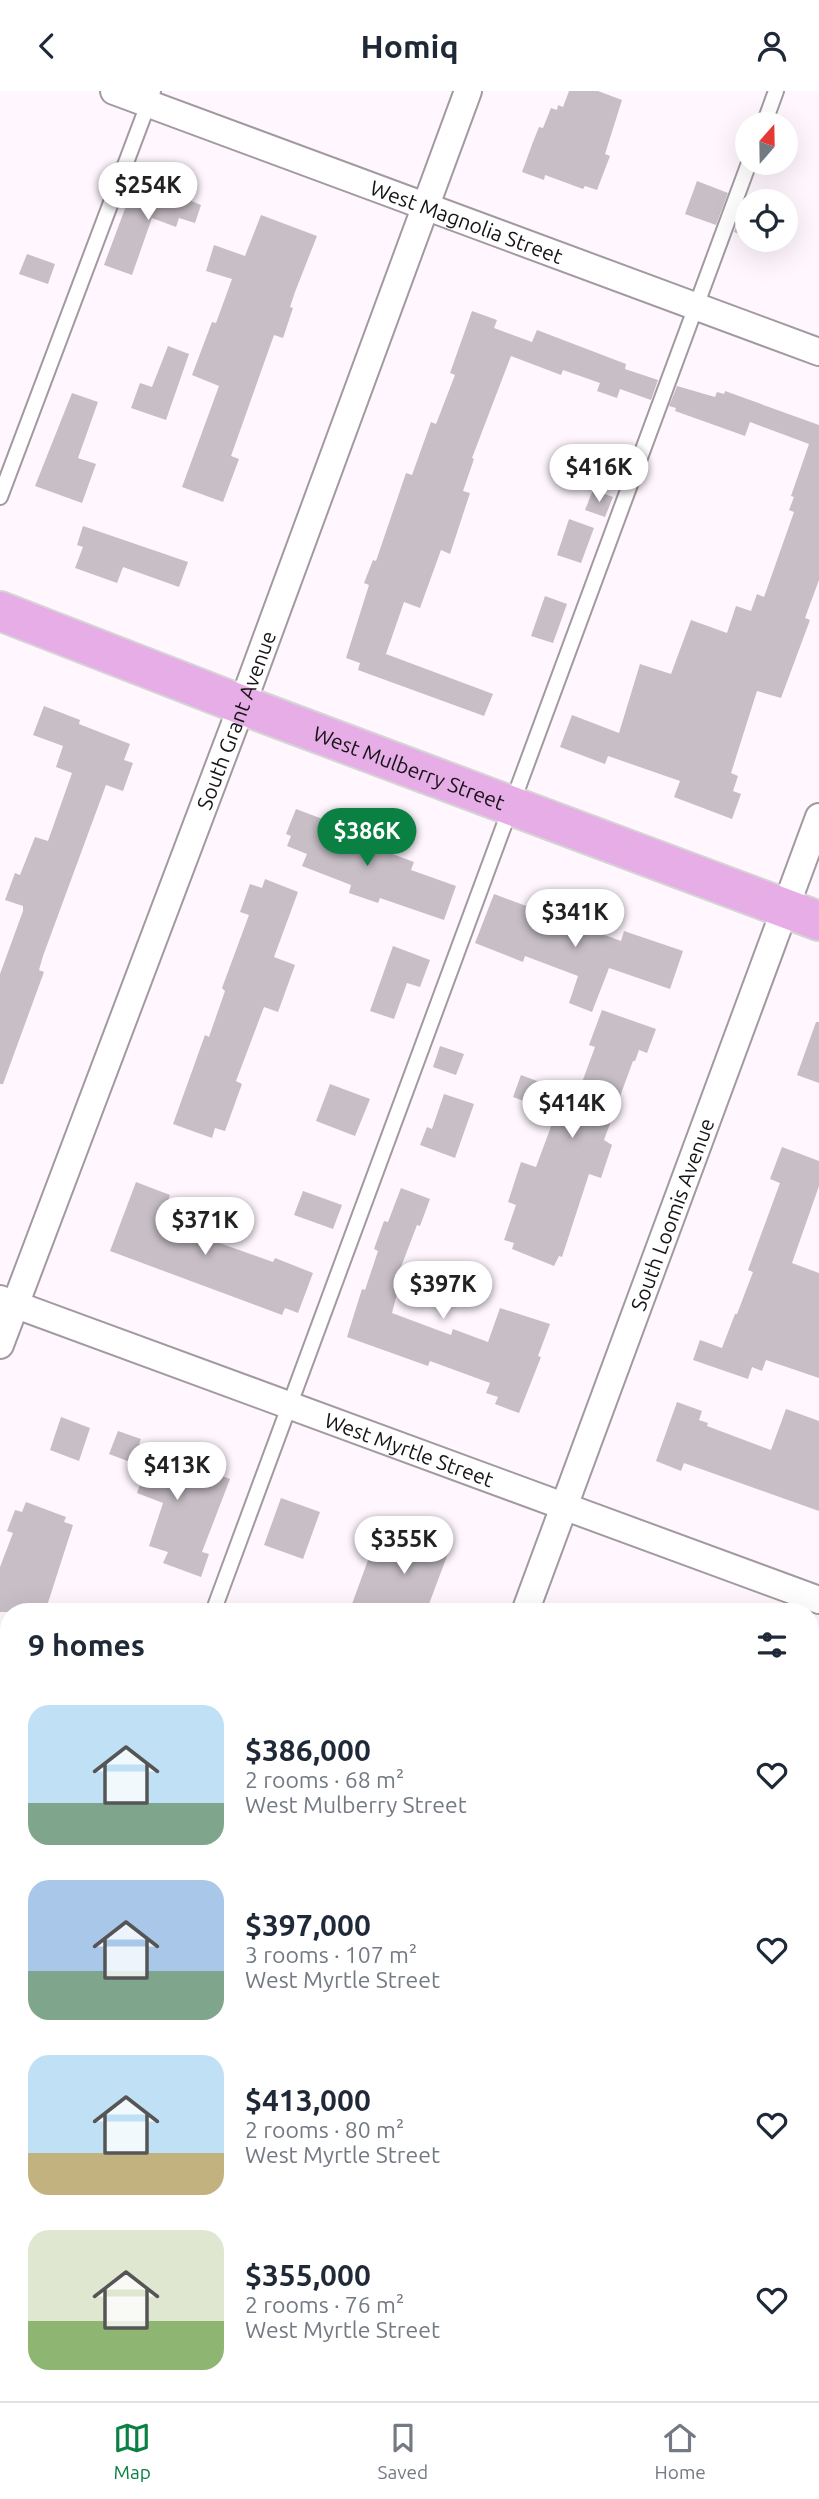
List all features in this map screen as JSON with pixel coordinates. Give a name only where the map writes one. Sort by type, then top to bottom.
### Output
[{"type":"main road","name":"West Mulberry Street","points":[[0,611],[242,705],[802,914]]},
{"type":"street","name":"West Magnolia Street","points":[[114,91],[151,97],[425,206],[819,352]]},
{"type":"street","name":"South Grant Avenue","points":[[0,1345],[7,1302],[242,705],[468,91]]},
{"type":"street","name":"South Loomis Avenue","points":[[528,1603],[564,1505],[802,914],[819,817]]},
{"type":"street","name":"West Myrtle Street","points":[[7,1302],[819,1600]]},
{"type":"lane","points":[[768,112],[776,91]]},
{"type":"lane","points":[[0,497],[151,97]]},
{"type":"lane","points":[[217,1603],[745,175]]},
{"type":"building","points":[[569,91],[598,91],[622,100],[605,154],[610,156],[597,190],[585,186],[583,189],[545,175],[544,180],[522,172],[539,127],[543,128],[551,108],[557,110],[558,105],[563,107]]},
{"type":"building","points":[[697,181],[728,193],[716,225],[685,214]]},
{"type":"building","points":[[171,182],[193,191],[189,200],[201,205],[195,223],[179,218],[176,227],[152,218],[132,275],[104,265],[132,190],[152,197],[156,184],[169,189]]},
{"type":"building","points":[[261,215],[317,236],[290,307],[293,308],[283,338],[274,335],[231,456],[239,459],[223,502],[182,487],[219,386],[192,375],[212,322],[216,323],[232,279],[206,271],[214,245],[245,256]]},
{"type":"building","points":[[27,254],[55,264],[48,284],[19,274]]},
{"type":"building","points":[[472,311],[497,320],[494,328],[532,342],[537,330],[626,364],[625,369],[658,380],[651,400],[620,389],[617,398],[597,391],[600,383],[563,370],[561,375],[511,356],[472,458],[474,459],[463,491],[470,493],[450,554],[441,550],[420,608],[404,602],[386,654],[493,694],[484,716],[358,670],[360,663],[346,658],[369,585],[364,583],[373,560],[376,561],[406,473],[412,475],[431,422],[436,424],[455,375],[450,373]]},
{"type":"building","points":[[168,346],[189,354],[166,420],[131,408],[140,383],[152,387]]},
{"type":"building","points":[[677,386],[715,397],[717,392],[724,394],[725,391],[819,425],[819,580],[805,618],[810,620],[781,698],[757,691],[731,773],[738,776],[733,791],[741,794],[732,819],[674,797],[680,781],[608,756],[605,764],[560,747],[572,715],[619,733],[640,664],[671,674],[691,620],[727,633],[736,606],[751,611],[757,594],[764,597],[794,512],[789,510],[794,497],[791,496],[809,444],[750,422],[745,436],[675,411],[676,408],[669,406]]},
{"type":"building","points":[[72,393],[98,402],[78,458],[96,464],[82,503],[35,486]]},
{"type":"building","points":[[593,490],[613,497],[605,517],[585,510]]},
{"type":"building","points":[[569,519],[594,528],[581,563],[557,555]]},
{"type":"building","points":[[83,526],[188,562],[179,587],[123,567],[117,583],[75,568],[83,547],[77,545]]},
{"type":"building","points":[[545,596],[567,604],[553,643],[531,636]]},
{"type":"building","points":[[44,706],[80,720],[79,724],[130,744],[124,760],[133,763],[123,791],[106,785],[43,956],[39,970],[44,972],[3,1084],[0,1084],[0,974],[23,911],[23,906],[5,900],[15,873],[20,875],[35,837],[48,841],[72,773],[56,767],[63,746],[33,735]]},
{"type":"building","points":[[296,809],[333,823],[330,831],[414,862],[411,870],[456,886],[444,920],[380,898],[378,903],[349,893],[351,885],[302,866],[307,854],[287,846],[291,836],[286,834]]},
{"type":"building","points":[[265,879],[298,892],[274,957],[295,965],[278,1012],[264,1007],[236,1081],[242,1084],[225,1131],[215,1128],[212,1138],[173,1124],[205,1035],[209,1037],[225,991],[222,988],[249,915],[240,912],[250,884],[262,888]]},
{"type":"building","points":[[494,894],[621,941],[624,931],[683,951],[670,989],[609,968],[592,1012],[569,1003],[578,976],[525,956],[523,962],[475,943]]},
{"type":"building","points":[[393,946],[430,960],[420,987],[407,983],[394,1019],[370,1011]]},
{"type":"building","points":[[602,1010],[656,1029],[647,1053],[639,1050],[633,1061],[604,1140],[612,1145],[601,1178],[589,1174],[562,1257],[559,1256],[554,1266],[512,1249],[514,1243],[504,1240],[516,1205],[508,1202],[521,1162],[536,1167],[556,1113],[513,1097],[521,1075],[577,1096],[595,1047],[589,1045]]},
{"type":"building","points":[[816,1022],[819,1022],[819,1083],[797,1075]]},
{"type":"building","points":[[440,1046],[464,1054],[456,1075],[433,1067]]},
{"type":"building","points":[[330,1084],[370,1099],[355,1136],[316,1121]]},
{"type":"building","points":[[444,1094],[474,1104],[455,1158],[420,1145],[427,1127],[432,1129]]},
{"type":"building","points":[[782,1147],[819,1161],[819,1186],[792,1263],[819,1273],[819,1378],[766,1360],[762,1371],[752,1367],[748,1379],[693,1360],[700,1340],[722,1348],[737,1314],[753,1272],[748,1270],[780,1183],[770,1179]]},
{"type":"building","points":[[136,1182],[170,1195],[160,1222],[273,1262],[275,1258],[313,1273],[298,1313],[285,1308],[282,1315],[110,1251]]},
{"type":"building","points":[[401,1188],[430,1199],[393,1288],[398,1290],[392,1313],[451,1335],[453,1329],[488,1342],[500,1308],[550,1324],[538,1356],[541,1357],[519,1413],[495,1404],[498,1397],[486,1393],[490,1383],[430,1361],[428,1366],[347,1337],[362,1289],[365,1290],[378,1251],[374,1249],[384,1221],[388,1222]]},
{"type":"building","points":[[303,1191],[342,1205],[333,1229],[294,1215]]},
{"type":"building","points":[[677,1402],[702,1411],[699,1420],[708,1423],[707,1426],[771,1450],[786,1409],[819,1421],[819,1511],[684,1463],[681,1471],[656,1461]]},
{"type":"building","points":[[61,1417],[90,1428],[79,1461],[50,1450]]},
{"type":"building","points":[[118,1431],[141,1439],[139,1444],[230,1479],[202,1552],[209,1554],[201,1577],[163,1563],[168,1552],[149,1546],[163,1503],[137,1493],[146,1468],[109,1454]]},
{"type":"building","points":[[281,1498],[320,1512],[303,1559],[264,1545]]},
{"type":"building","points":[[26,1502],[66,1517],[64,1522],[73,1525],[48,1603],[0,1603],[0,1567],[13,1533],[7,1531],[15,1510],[22,1512]]},
{"type":"building","points":[[423,1528],[446,1536],[442,1545],[450,1548],[429,1603],[352,1603],[371,1552],[395,1562],[406,1531],[420,1536]]}]
